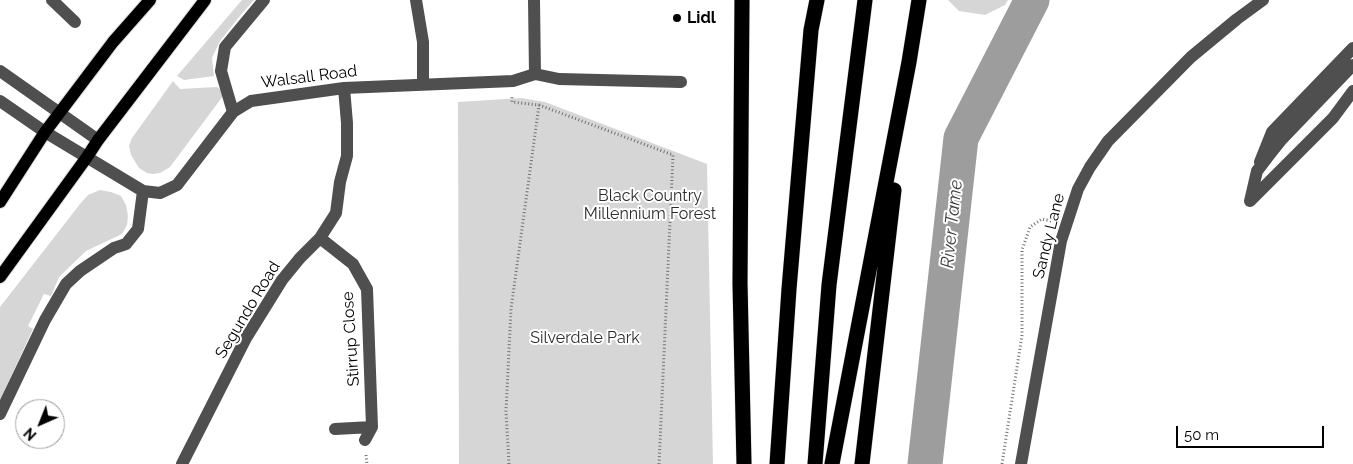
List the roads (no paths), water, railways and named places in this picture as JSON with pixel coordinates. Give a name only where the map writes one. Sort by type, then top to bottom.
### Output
[{"type":"highway","points":[[742,0],[740,283],[744,464]]},
{"type":"highway","points":[[777,464],[789,289],[811,30],[817,0]]},
{"type":"highway","points":[[815,464],[829,285],[865,0]]},
{"type":"highway","points":[[832,464],[919,0]]},
{"type":"highway","points":[[862,464],[908,62]]},
{"type":"main road","points":[[0,202],[59,112],[113,42],[150,0]]},
{"type":"main road","points":[[0,277],[98,140],[205,0]]},
{"type":"street","points":[[52,0],[75,22]]},
{"type":"street","points":[[233,112],[222,71],[225,47],[264,0]]},
{"type":"street","points":[[416,0],[423,42],[423,84]]},
{"type":"street","points":[[534,0],[535,74],[558,79],[681,82]]},
{"type":"street","name":"Sandy Lane","points":[[1022,464],[1061,241],[1078,188],[1108,141],[1191,57],[1263,0]]},
{"type":"street","points":[[1353,48],[1272,132],[1264,149],[1250,200],[1333,118],[1353,91]]},
{"type":"street","points":[[1257,171],[1282,139],[1353,65]]},
{"type":"street","points":[[0,71],[98,140]]},
{"type":"street","name":"Walsall Road","points":[[143,191],[160,193],[177,185],[233,112],[252,101],[344,88],[513,81],[535,74]]},
{"type":"street","name":"Segundo Road","points":[[182,464],[246,338],[282,280],[320,238],[336,213],[340,182],[347,156],[344,88]]},
{"type":"street","points":[[0,101],[45,132],[143,191],[138,229],[126,244],[114,248],[87,266],[66,284],[45,320],[0,414]]},
{"type":"street","name":"Stirrup Close","points":[[320,238],[353,264],[367,289],[372,427]]},
{"type":"street","points":[[335,429],[372,427]]},
{"type":"street","points":[[365,440],[372,427]]},
{"type":"waterway","name":"River Tame","points":[[925,464],[961,138],[1032,0]]},
{"type":"place","name":"Lidl","points":[[677,18]]},
{"type":"park label","name":"Black Country Millennium Forest","points":[[650,205]]},
{"type":"park label","name":"Silverdale Park","points":[[585,338]]}]
